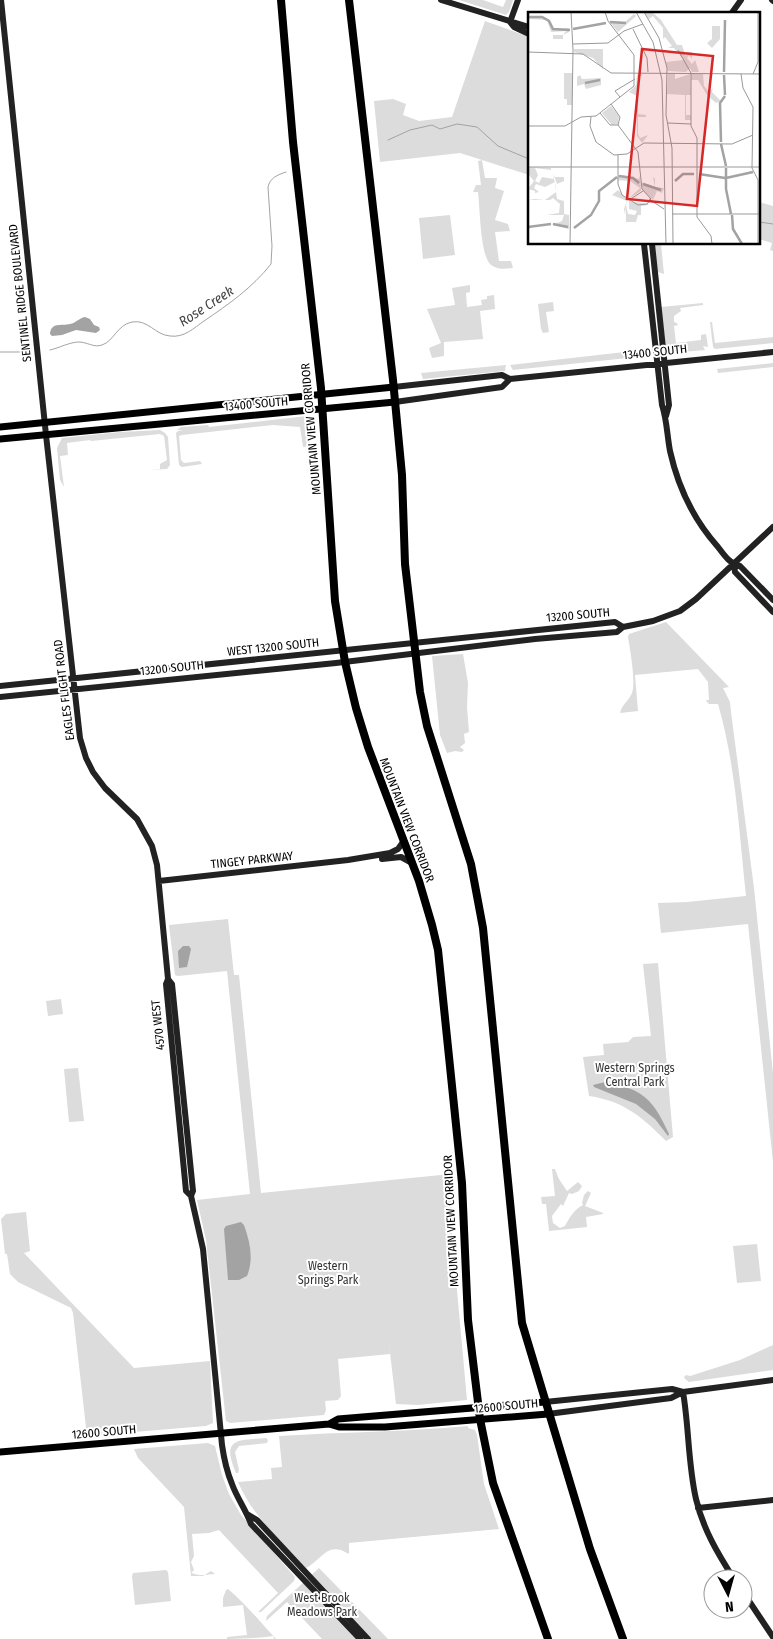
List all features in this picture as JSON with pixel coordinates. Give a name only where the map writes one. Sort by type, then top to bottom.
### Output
[{"type":"highway","name":"MOUNTAIN VIEW CORRIDOR","points":[[281,0],[289,100],[321,394],[335,592],[344,651],[356,708],[368,747],[412,863],[432,925],[440,968],[462,1183],[468,1320],[478,1408],[493,1483],[548,1639]]},
{"type":"highway","points":[[349,0],[394,387],[403,483],[405,564],[422,705],[464,840],[477,892],[486,957],[521,1317],[548,1414],[590,1549],[623,1639]]},
{"type":"main road","name":"13400 SOUTH","points":[[0,427],[394,387]]},
{"type":"main road","name":"13400 SOUTH","points":[[0,439],[395,402]]},
{"type":"main road","name":"12600 SOUTH","points":[[0,1452],[329,1424],[338,1420],[545,1402]]},
{"type":"main road","name":"12600 SOUTH","points":[[329,1424],[339,1427],[385,1428],[548,1414]]},
{"type":"street","name":"SENTINEL RIDGE BOULEVARD","points":[[1,0],[46,435]]},
{"type":"street","points":[[442,0],[528,27]]},
{"type":"street","points":[[510,22],[518,0]]},
{"type":"street","points":[[732,12],[741,0]]},
{"type":"street","points":[[510,22],[514,27],[528,34]]},
{"type":"street","points":[[644,245],[669,405],[666,417],[669,448],[673,464],[686,500],[698,522],[734,565],[735,572],[773,612]]},
{"type":"street","points":[[652,245],[661,363]]},
{"type":"street","name":"13400 SOUTH","points":[[394,387],[502,375],[510,379],[773,352]]},
{"type":"street","name":"13400 SOUTH","points":[[395,402],[502,388],[510,379]]},
{"type":"street","name":"EAGLES FLIGHT ROAD","points":[[46,435],[80,738],[86,758],[102,783],[131,811],[144,829],[154,853],[159,881],[168,979]]},
{"type":"street","points":[[624,627],[653,621],[680,611],[696,600],[773,526]]},
{"type":"street","points":[[734,565],[740,566],[773,600]]},
{"type":"street","name":"13200 SOUTH","points":[[414,642],[615,622],[624,627],[617,632],[416,653]]},
{"type":"street","points":[[569,627],[570,636]]},
{"type":"street","name":"WEST 13200 SOUTH","points":[[74,678],[344,651],[414,642]]},
{"type":"street","points":[[346,662],[416,653]]},
{"type":"street","name":"13200 SOUTH","points":[[0,697],[346,662]]},
{"type":"street","points":[[0,686],[74,678]]},
{"type":"street","name":"TINGEY PARKWAY","points":[[159,881],[348,860],[392,852],[398,849],[403,842]]},
{"type":"street","name":"TINGEY PARKWAY","points":[[348,860],[401,857],[412,863]]},
{"type":"street","name":"4570 WEST","points":[[168,979],[172,984],[193,1191],[191,1196],[203,1249],[226,1469],[251,1524],[360,1639]]},
{"type":"street","name":"12600 SOUTH","points":[[548,1414],[671,1398],[683,1392],[773,1380]]},
{"type":"street","name":"12600 SOUTH","points":[[545,1402],[672,1388],[683,1392]]},
{"type":"street","points":[[683,1392],[698,1508],[711,1542],[728,1569]]},
{"type":"street","points":[[698,1508],[773,1500]]},
{"type":"street","points":[[247,1514],[257,1520],[368,1639]]},
{"type":"street","points":[[753,1607],[773,1637]]},
{"type":"green space","points":[[459,0],[483,0],[503,7],[506,0],[513,0],[506,15]]},
{"type":"green space","points":[[485,21],[528,37],[528,175],[460,153],[380,162],[374,101],[393,99],[406,104],[403,115],[419,121],[452,117]]},
{"type":"green space","points":[[482,160],[485,178],[497,178],[495,188],[504,191],[495,220],[508,224],[510,231],[495,232],[499,261],[511,261],[513,268],[496,268],[487,260],[481,231],[478,192],[473,192],[476,185],[481,185],[478,161]]},
{"type":"green space","points":[[760,202],[773,206],[773,251],[770,250],[772,243],[760,239]]},
{"type":"green space","points":[[450,215],[455,255],[423,259],[419,218]]},
{"type":"green space","points":[[654,245],[661,245],[664,274],[658,272]]},
{"type":"green space","points":[[470,285],[470,292],[466,293],[467,307],[482,305],[481,300],[487,299],[487,296],[494,295],[495,309],[480,311],[483,339],[444,342],[444,356],[432,358],[429,348],[441,343],[427,309],[455,305],[452,288]]},
{"type":"green space","points":[[553,302],[554,311],[546,312],[549,332],[543,333],[538,304]]},
{"type":"green space","points":[[703,303],[703,305],[680,308],[681,311],[674,316],[674,322],[678,325],[674,326],[676,343],[701,340],[701,335],[706,334],[708,347],[703,346],[705,350],[670,353],[666,349],[661,307]]},
{"type":"green space","points":[[710,322],[712,322],[715,343],[773,337],[773,343],[715,349],[713,347]]},
{"type":"green space","points":[[651,349],[647,356],[513,370],[510,365]]},
{"type":"green space","points":[[773,363],[773,367],[718,373],[717,369]]},
{"type":"green space","points":[[506,365],[505,371],[423,379],[421,373]]},
{"type":"green space","points":[[307,416],[311,446],[303,447],[300,427],[273,425],[182,435],[179,436],[181,460],[184,463],[200,461],[202,464],[182,467],[179,465],[176,433],[183,430],[177,430],[181,427],[208,425],[209,427]]},
{"type":"green space","points":[[160,430],[168,437],[170,465],[167,469],[148,470],[160,469],[160,464],[167,460],[164,436],[160,434],[90,440],[67,443],[68,455],[60,456],[64,487],[60,480],[57,448],[62,438]]},
{"type":"green space","points":[[666,622],[729,687],[723,688],[730,702],[754,888],[773,1073],[773,1162],[748,924],[661,933],[658,903],[746,896],[729,751],[718,704],[709,704],[706,700],[709,700],[708,682],[698,669],[635,675],[638,711],[620,713],[622,707],[631,696],[633,688],[629,634]]},
{"type":"green space","points":[[463,654],[468,683],[469,732],[464,734],[465,743],[460,747],[464,750],[462,752],[447,753],[440,735],[432,656]]},
{"type":"green space","name":"Western Springs Park","points":[[228,919],[234,975],[239,975],[261,1193],[451,1174],[452,1235],[467,1400],[418,1405],[396,1404],[389,1344],[390,1354],[338,1359],[341,1396],[338,1400],[325,1401],[326,1410],[324,1415],[230,1423],[226,1421],[206,1240],[197,1200],[250,1194],[227,971],[175,975],[169,925]]},
{"type":"green space","name":"Western Springs Central Park","points":[[658,963],[673,1137],[666,1141],[632,1111],[601,1098],[589,1096],[583,1057],[604,1055],[603,1044],[628,1042],[633,1037],[651,1036],[643,964]]},
{"type":"green space","points":[[61,999],[63,1014],[48,1016],[46,1001]]},
{"type":"green space","points":[[78,1068],[84,1121],[69,1122],[64,1069]]},
{"type":"green space","points":[[552,1169],[555,1169],[567,1191],[578,1182],[582,1186],[579,1191],[572,1194],[569,1193],[563,1206],[561,1204],[552,1216],[553,1223],[560,1228],[565,1226],[574,1212],[583,1205],[584,1195],[588,1191],[591,1193],[585,1206],[603,1214],[586,1217],[587,1227],[549,1231],[546,1204],[542,1204],[541,1197],[555,1196]]},
{"type":"green space","points":[[26,1212],[30,1251],[24,1253],[134,1368],[210,1361],[213,1423],[206,1426],[87,1436],[71,1308],[18,1282],[10,1274],[7,1254],[5,1254],[1,1219],[6,1214]]},
{"type":"green space","points":[[757,1244],[761,1281],[737,1283],[733,1246]]},
{"type":"green space","points":[[773,1345],[773,1370],[689,1382],[684,1377],[740,1360]]},
{"type":"green space","points":[[468,1426],[468,1428],[475,1430],[477,1435],[484,1484],[499,1529],[349,1543],[349,1554],[341,1550],[330,1550],[306,1568],[277,1538],[251,1506],[238,1482],[272,1479],[271,1468],[282,1467],[279,1436],[421,1430]]},
{"type":"green space","points":[[266,1438],[268,1440],[267,1443],[239,1446],[235,1452],[239,1470],[236,1473],[230,1453],[234,1443],[247,1439]]},
{"type":"green space","points":[[208,1443],[215,1446],[229,1494],[241,1515],[295,1577],[294,1581],[261,1612],[258,1612],[278,1593],[219,1530],[209,1533],[192,1534],[194,1556],[191,1562],[194,1570],[191,1573],[200,1575],[191,1576],[184,1507],[138,1458],[134,1449]]},
{"type":"green space","name":"West Brook Meadows Park","points":[[319,1568],[388,1639],[322,1639],[287,1602],[266,1621],[267,1616]]},
{"type":"green space","points":[[166,1570],[168,1572],[171,1601],[135,1605],[133,1573]]},
{"type":"green space","points":[[211,1571],[215,1574],[205,1575]]},
{"type":"green space","points":[[228,1589],[276,1639],[273,1636],[227,1639],[227,1637],[247,1635],[243,1605],[223,1607],[223,1598]]},
{"type":"shaded area","points":[[85,317],[90,319],[100,330],[96,333],[76,330],[62,335],[52,336],[50,334],[54,326],[67,325]]},
{"type":"shaded area","points":[[183,946],[189,946],[191,949],[187,967],[179,968],[178,951]]},
{"type":"shaded area","points":[[605,1082],[638,1092],[652,1104],[669,1134],[668,1136],[655,1119],[636,1104],[593,1085]]},
{"type":"shaded area","points":[[241,1222],[244,1225],[249,1244],[251,1257],[249,1270],[247,1276],[239,1280],[228,1280],[224,1229],[226,1226]]},
{"type":"waterway","name":"Rose Creek","points":[[388,140],[410,130],[432,125],[440,129],[457,124],[477,127],[498,146],[528,159]]},
{"type":"waterway","name":"Rose Creek","points":[[50,350],[76,342],[96,346],[102,345],[110,340],[123,326],[132,322],[143,323],[165,335],[175,336],[184,334],[231,302],[256,281],[271,264],[272,246],[268,187],[274,177],[286,172]]},
{"type":"waterway","name":"Rose Creek","points":[[760,222],[773,224]]},
{"type":"waterway","name":"Rose Creek","points":[[0,352],[27,352]]}]
